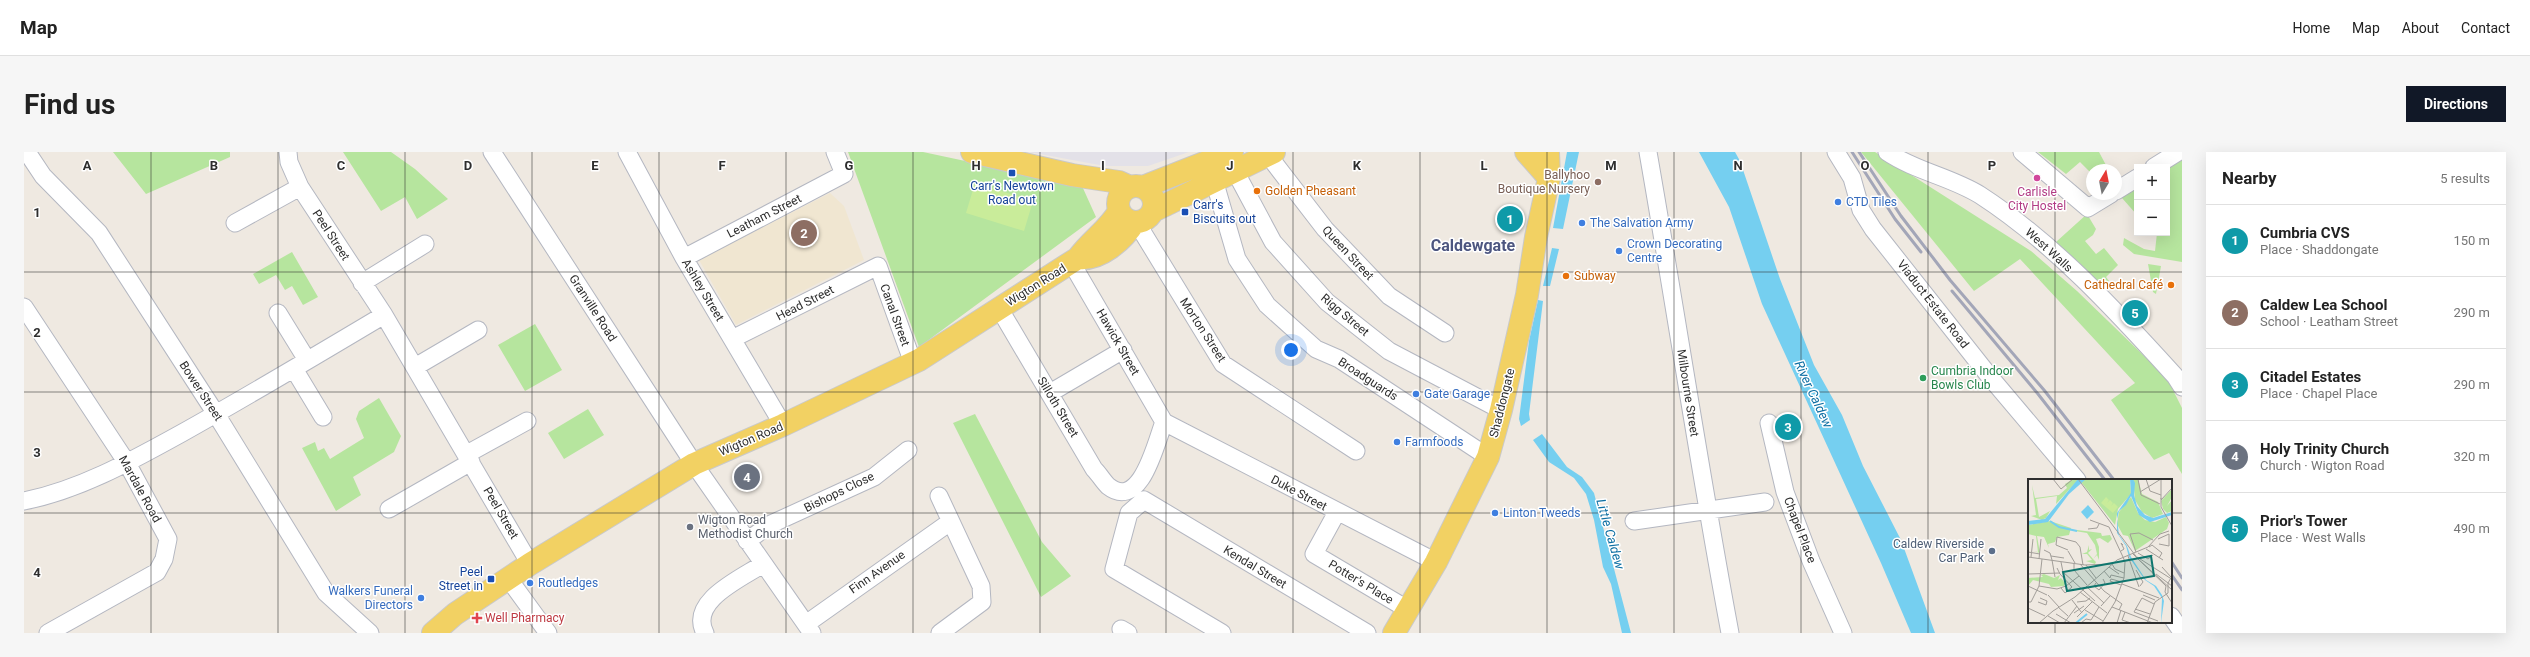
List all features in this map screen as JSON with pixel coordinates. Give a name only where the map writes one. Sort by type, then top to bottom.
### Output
[{"type":"main road","points":[[972,152],[1072,175],[1119,182],[1136,187],[1151,194],[1133,215]]},
{"type":"main road","points":[[1526,152],[1549,178]]},
{"type":"main road","name":"Shaddongate","points":[[1394,633],[1436,562],[1488,457],[1501,410],[1527,295],[1536,237],[1549,178],[1548,152]]},
{"type":"main road","points":[[1136,187],[1234,161],[1271,153]]},
{"type":"main road","points":[[1133,215],[1214,180],[1234,161]]},
{"type":"main road","points":[[1072,175],[1133,215]]},
{"type":"main road","name":"Wigton Road","points":[[433,633],[455,614],[508,578],[694,464],[783,425],[913,363],[1074,260],[1088,259],[1101,253],[1126,236],[1133,215],[1119,198],[1136,187]]},
{"type":"street","name":"Bower Street","points":[[27,152],[43,176],[99,233],[216,414],[326,593],[370,633]]},
{"type":"street","name":"Peel Street","points":[[288,152],[289,162],[300,187],[384,315],[530,564]]},
{"type":"street","name":"Granville Road","points":[[492,152],[694,464],[809,629]]},
{"type":"street","name":"Ashley Street","points":[[626,152],[684,258],[783,425]]},
{"type":"street","name":"Leatham Street","points":[[684,258],[844,174],[834,152]]},
{"type":"street","name":"Milbourne Street","points":[[1648,152],[1672,291],[1706,510],[1730,633]]},
{"type":"street","name":"Viaduct Estate Road","points":[[1836,152],[1852,178],[1863,214],[1873,229],[1990,377],[2075,479]]},
{"type":"street","name":"West Walls","points":[[1887,152],[1978,194],[2020,224],[2119,315],[2175,376],[2182,387]]},
{"type":"street","points":[[2022,152],[2086,207],[2091,207],[2102,200]]},
{"type":"street","points":[[2159,164],[2178,152]]},
{"type":"street","name":"Queen Street","points":[[1271,153],[1325,230],[1390,296],[1446,333]]},
{"type":"street","name":"Rigg Street","points":[[1234,161],[1273,242],[1327,302],[1390,351],[1501,410]]},
{"type":"street","name":"Broadguards","points":[[1214,180],[1237,259],[1266,305],[1316,350],[1339,359],[1488,457]]},
{"type":"street","points":[[2122,187],[2134,180]]},
{"type":"street","points":[[234,223],[300,187]]},
{"type":"street","name":"Morton Street","points":[[1133,215],[1223,364],[1356,451]]},
{"type":"street","points":[[362,283],[425,244]]},
{"type":"street","name":"Hawick Street","points":[[1074,260],[1095,303],[1124,350],[1164,422]]},
{"type":"street","name":"Head Street","points":[[732,339],[878,266]]},
{"type":"street","name":"Canal Street","points":[[878,266],[913,363]]},
{"type":"street","name":"Mardale Road","points":[[24,307],[127,463],[168,539],[164,559],[157,572],[48,633]]},
{"type":"street","name":"Silloth Street","points":[[999,308],[1094,469],[1108,486],[1123,492],[1129,491],[1140,482],[1164,422]]},
{"type":"street","points":[[278,313],[323,417]]},
{"type":"street","points":[[24,501],[42,497],[127,463],[216,414],[384,315]]},
{"type":"street","points":[[415,367],[478,330]]},
{"type":"street","points":[[1050,393],[1124,350]]},
{"type":"street","points":[[389,509],[527,421]]},
{"type":"street","name":"Duke Street","points":[[1164,422],[1436,562]]},
{"type":"street","name":"Chapel Place","points":[[1769,423],[1785,492],[1811,561],[1843,633]]},
{"type":"street","name":"Bishops Close","points":[[747,541],[769,525],[874,477],[908,450]]},
{"type":"street","points":[[939,496],[981,586],[982,602],[940,633]]},
{"type":"street","name":"Kendal Street","points":[[1222,633],[1114,569],[1129,513],[1144,500],[1367,633]]},
{"type":"street","points":[[1634,521],[1765,502]]},
{"type":"street","name":"Potter's Place","points":[[1337,512],[1314,554],[1407,609]]},
{"type":"street","name":"Finn Avenue","points":[[809,629],[950,522]]},
{"type":"street","points":[[705,633],[702,614],[710,601],[763,564]]},
{"type":"street","points":[[508,578],[548,633]]},
{"type":"street","points":[[2172,617],[2182,632]]},
{"type":"shaded area","points":[[1029,152],[1189,152],[1148,166],[1105,166]]},
{"type":"shaded area","points":[[830,193],[844,206],[864,260],[736,325],[699,260]]},
{"type":"green space","points":[[113,152],[230,152],[230,157],[146,194]]},
{"type":"green space","points":[[343,152],[391,152],[415,169],[448,199],[417,219],[405,197],[381,211]]},
{"type":"green space","points":[[848,152],[923,152],[1082,186],[1096,217],[919,347]]},
{"type":"green space","points":[[1861,152],[1875,152],[2031,251],[2077,291],[2167,378],[2182,408],[2182,474],[2169,453],[2154,460],[2111,400],[2135,383],[2020,259],[1974,291]]},
{"type":"green space","points":[[2038,152],[2099,152],[2105,164],[2086,164],[2086,168],[2080,162],[2066,174]]},
{"type":"green space","points":[[2182,160],[2182,262],[2134,254],[2123,245],[2124,238],[2144,249],[2155,251],[2157,236],[2170,236],[2170,167]]},
{"type":"green space","points":[[975,183],[1033,201],[1024,231],[966,213]]},
{"type":"green space","points":[[2134,189],[2134,212],[2122,198]]},
{"type":"green space","points":[[2087,214],[2096,229],[2093,235],[2085,241],[2096,254],[2104,248],[2118,265],[2106,277],[2109,281],[2101,289],[2056,242]]},
{"type":"green space","points":[[292,252],[318,297],[303,305],[292,286],[285,290],[276,275],[259,284],[253,274]]},
{"type":"green space","points":[[2148,264],[2161,266],[2156,294],[2153,292]]},
{"type":"green space","points":[[535,324],[562,370],[525,391],[498,345]]},
{"type":"green space","points":[[379,398],[401,436],[394,452],[353,477],[361,495],[336,511],[302,448],[315,442],[318,451],[324,448],[330,459],[364,438],[356,419],[359,411]]},
{"type":"green space","points":[[588,409],[604,435],[564,459],[548,433]]},
{"type":"green space","points":[[975,414],[1042,542],[1071,576],[1041,597],[953,423]]},
{"type":"water","points":[[1567,152],[1579,152],[1563,229],[1553,228]]},
{"type":"water","name":"River Caldew","points":[[1699,152],[1735,152],[1740,161],[1780,279],[1814,365],[1842,415],[1863,466],[1901,540],[1935,633],[1911,633],[1881,563],[1762,304],[1729,207]]},
{"type":"water","points":[[1552,248],[1559,249],[1550,286],[1543,286]]},
{"type":"water","points":[[1538,300],[1543,301],[1529,414],[1530,420],[1521,426],[1519,419],[1529,341]]},
{"type":"water","points":[[1542,434],[1567,467],[1582,477],[1594,493],[1631,633],[1622,633],[1611,584],[1603,567],[1594,520],[1586,494],[1574,478],[1549,462],[1533,440]]},
{"type":"railway","points":[[1852,152],[1895,219],[1921,252]]},
{"type":"railway","points":[[1859,152],[1901,216],[1950,280],[2044,390],[2113,479]]},
{"type":"railway","points":[[1952,291],[2038,394],[2104,479]]},
{"type":"railway","points":[[2172,563],[2182,578]]},
{"type":"railway","points":[[2172,575],[2182,590]]},
{"type":"place","name":"Carr's Newtown Road out","points":[[1012,173]]},
{"type":"place","name":"Carlisle City Hostel","points":[[2037,178]]},
{"type":"place","name":"Ballyhoo Boutique Nursery","points":[[1598,182]]},
{"type":"place","name":"Golden Pheasant","points":[[1257,191]]},
{"type":"place","name":"CTD Tiles","points":[[1838,202]]},
{"type":"place","name":"Carr's Biscuits out","points":[[1185,212]]},
{"type":"place","name":"Cumbria CVS","points":[[1510,219]]},
{"type":"place","name":"The Salvation Army","points":[[1582,223]]},
{"type":"place","name":"Caldew Lea School","points":[[804,233]]},
{"type":"place","name":"Crown Decorating Centre","points":[[1619,251]]},
{"type":"place","name":"Subway","points":[[1566,276]]},
{"type":"place","name":"Cathedral Café","points":[[2171,285]]},
{"type":"place","name":"Prior's Tower","points":[[2135,313]]},
{"type":"place","name":"Cumbria Indoor Bowls Club","points":[[1923,378]]},
{"type":"place","name":"Gate Garage","points":[[1416,394]]},
{"type":"place","name":"Citadel Estates","points":[[1788,427]]},
{"type":"place","name":"Farmfoods","points":[[1397,442]]},
{"type":"place","name":"Holy Trinity Church","points":[[747,477]]},
{"type":"place","name":"Linton Tweeds","points":[[1495,513]]},
{"type":"place","name":"Wigton Road Methodist Church","points":[[690,527]]},
{"type":"place","name":"Caldew Riverside Car Park","points":[[1992,551]]},
{"type":"place","name":"Peel Street in","points":[[491,579]]},
{"type":"place","name":"Routledges","points":[[530,583]]},
{"type":"place","name":"Walkers Funeral Directors","points":[[421,598]]},
{"type":"place","name":"Well Pharmacy","points":[[477,618]]},
{"type":"district","name":"Caldewgate","points":[[1473,245]]},
{"type":"water label","name":"Little Caldew","points":[[1611,534]]}]
